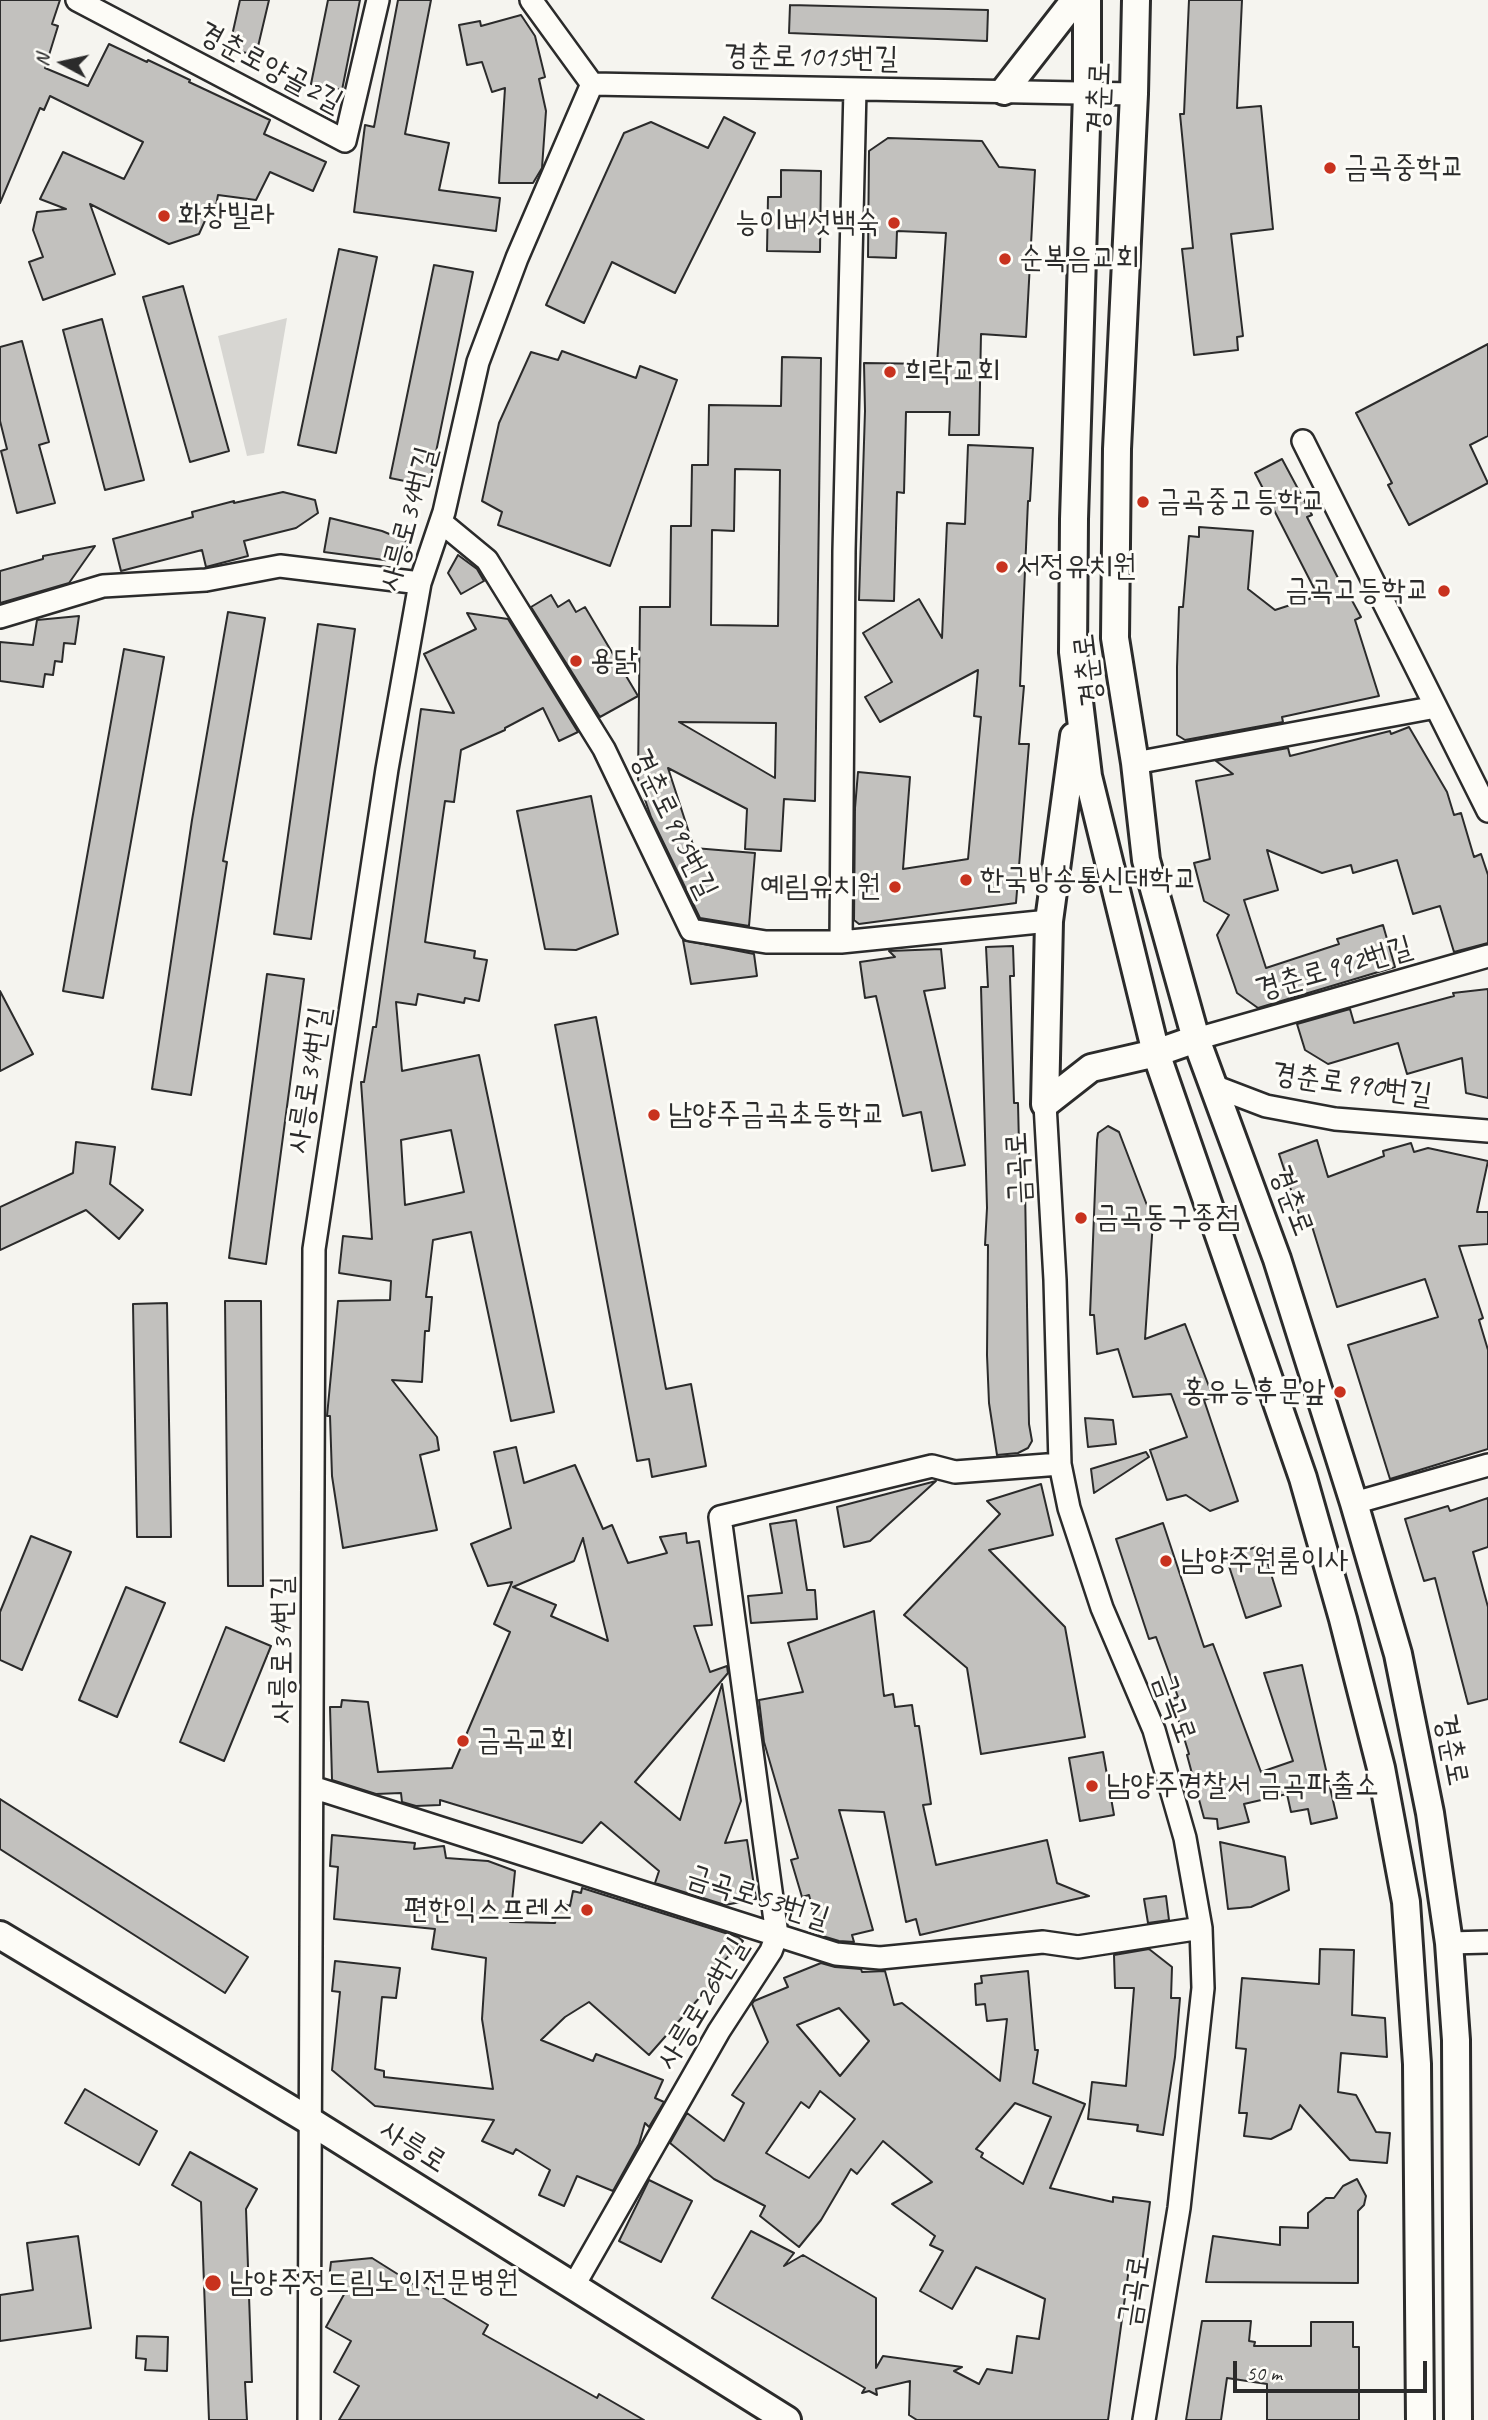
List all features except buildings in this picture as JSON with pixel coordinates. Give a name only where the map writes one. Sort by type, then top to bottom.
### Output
[{"type":"street","name":"경춘로양골2길","points":[[77,0],[345,141],[378,0]]},
{"type":"street","points":[[531,0],[592,84]]},
{"type":"street","points":[[1004,92],[1075,0]]},
{"type":"street","name":"경춘로","points":[[1087,0],[1073,652],[1088,776],[1156,1053],[1303,1478],[1381,1768],[1406,1902],[1417,2064],[1420,2420]]},
{"type":"street","name":"경춘로","points":[[1136,0],[1117,449],[1115,638],[1135,763],[1146,860],[1196,1039],[1277,1259],[1398,1654],[1430,1813],[1449,1943],[1456,2040],[1458,2420]]},
{"type":"street","name":"경춘로1015번길","points":[[592,84],[1134,94]]},
{"type":"street","name":"사릉로34번길","points":[[309,2420],[314,1249],[387,769],[420,583],[441,522],[478,362],[517,258],[592,84]]},
{"type":"street","points":[[841,942],[845,538],[855,89]]},
{"type":"street","points":[[1303,441],[1488,811]]},
{"type":"street","name":"경춘로995번길","points":[[441,522],[487,560],[604,749],[691,930],[766,942],[841,942],[1049,921]]},
{"type":"street","points":[[0,617],[103,586],[206,580],[280,566],[420,583]]},
{"type":"street","points":[[1045,1104],[1049,921],[1079,699]]},
{"type":"street","points":[[1135,763],[1436,707]]},
{"type":"street","name":"경춘로992번길","points":[[1196,1039],[1488,956]]},
{"type":"street","points":[[1045,1104],[1091,1068],[1156,1053],[1196,1039]]},
{"type":"street","name":"경춘로990번길","points":[[1211,1085],[1266,1106],[1335,1119],[1488,1131]]},
{"type":"street","name":"금곡로","points":[[1045,1104],[1055,1280],[1060,1464],[1069,1508],[1102,1608],[1154,1730],[1185,1838],[1201,1928],[1203,1988],[1179,2208],[1144,2420]]},
{"type":"street","name":"사릉로26번길","points":[[573,2287],[719,2031],[771,1951],[776,1935],[720,1517],[932,1466],[955,1472],[1060,1464]]},
{"type":"street","points":[[1353,1503],[1488,1465]]},
{"type":"street","name":"금곡로53번길","points":[[312,1787],[836,1954],[880,1958],[1043,1942],[1078,1947],[1201,1928]]},
{"type":"street","name":"사릉로","points":[[0,1935],[310,2121],[773,2417]]},
{"type":"street","points":[[1449,1943],[1488,1942]]},
{"type":"shaded area","points":[[287,318],[264,453],[247,456],[218,336]]},
{"type":"place","name":"금곡중학교","points":[[1330,168]]},
{"type":"place","name":"화창빌라","points":[[164,216]]},
{"type":"place","name":"능이버섯백숙","points":[[894,223]]},
{"type":"place","name":"순복음교회","points":[[1005,259]]},
{"type":"place","name":"희락교회","points":[[890,372]]},
{"type":"place","name":"금곡중고등학교","points":[[1143,502]]},
{"type":"place","name":"서정유치원","points":[[1002,567]]},
{"type":"place","name":"금곡고등학교","points":[[1444,591]]},
{"type":"place","name":"용닭","points":[[576,661]]},
{"type":"place","name":"한국방송통신대학교","points":[[966,880]]},
{"type":"place","name":"예림유치원","points":[[895,887]]},
{"type":"place","name":"남양주금곡초등학교","points":[[654,1115]]},
{"type":"place","name":"금곡동구종점","points":[[1081,1218]]},
{"type":"place","name":"홍유능후문앞","points":[[1340,1392]]},
{"type":"place","name":"남양주원룸이사","points":[[1166,1561]]},
{"type":"place","name":"금곡교회","points":[[463,1741]]},
{"type":"place","name":"남양주경찰서 금곡파출소","points":[[1092,1786]]},
{"type":"place","name":"편한익스프레스","points":[[587,1910]]},
{"type":"place","name":"남양주정드림노인전문병원","points":[[213,2283]]}]
